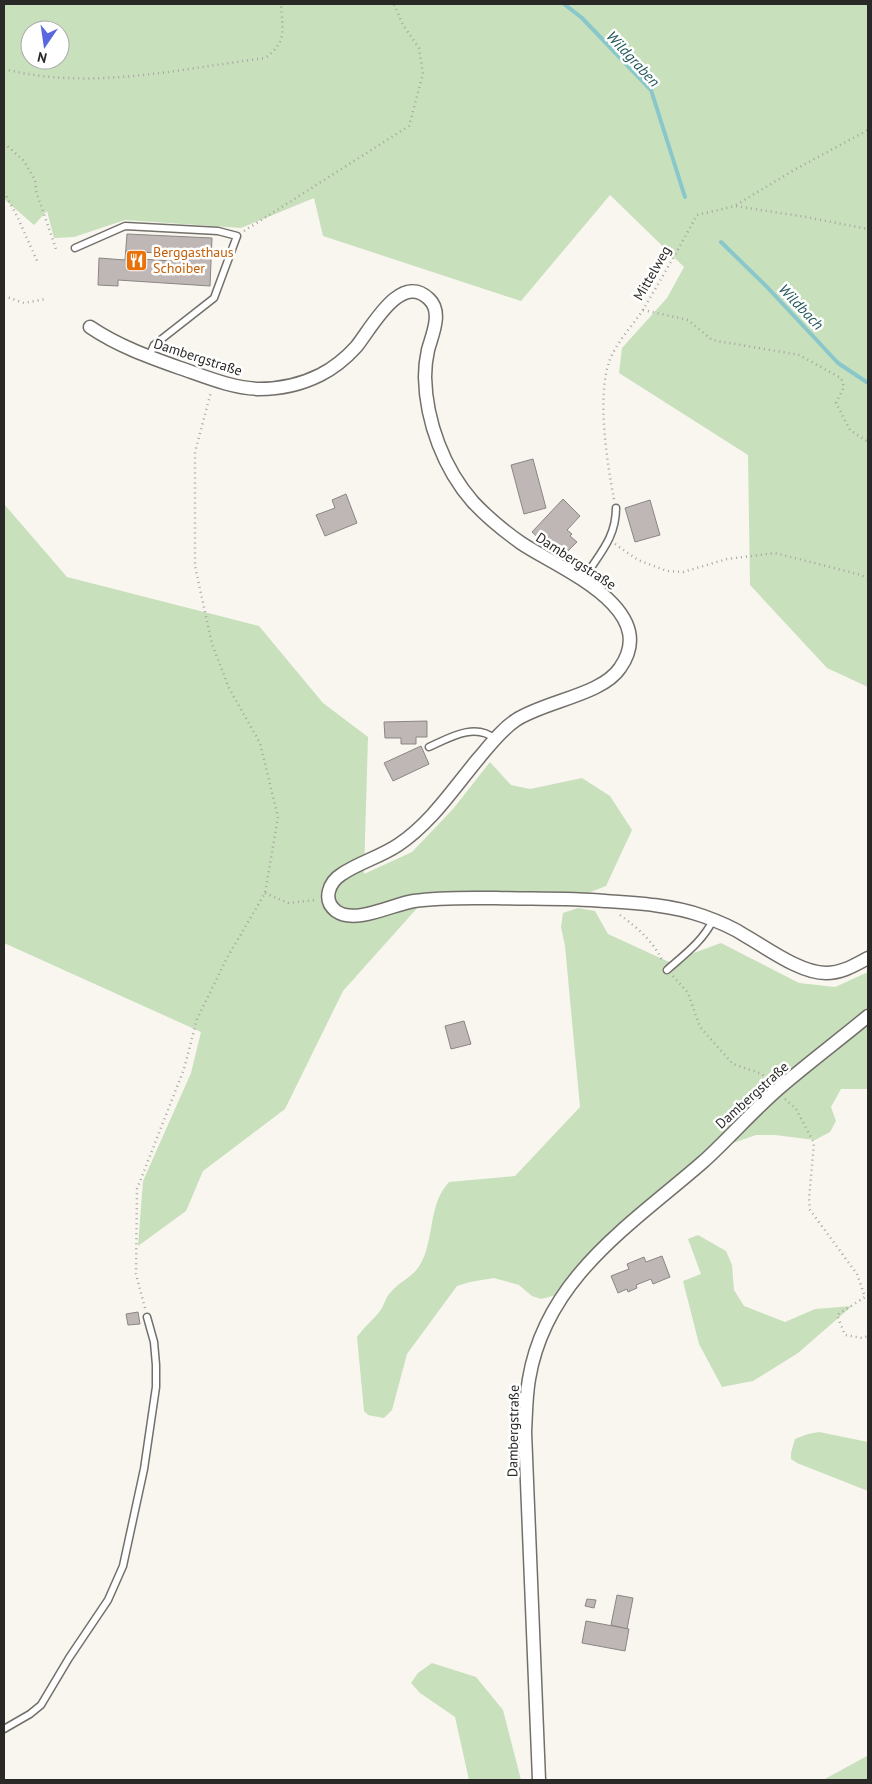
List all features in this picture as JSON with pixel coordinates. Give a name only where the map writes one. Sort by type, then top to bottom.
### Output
[{"type":"street","name":"Dambergstraße","points":[[90,328],[105,338],[149,357],[215,380],[258,389],[299,383],[339,364],[355,349],[389,303],[400,295],[413,292],[422,294],[430,300],[435,308],[436,317],[425,371],[429,411],[434,432],[452,473],[462,488],[496,525],[535,552],[603,594],[617,607],[625,619],[629,634],[629,649],[617,674],[606,682],[521,717],[508,726],[495,739],[433,815],[418,830],[381,856],[341,874],[332,881],[328,890],[328,899]]},
{"type":"street","points":[[328,899],[332,908],[339,913],[351,916],[362,915],[415,900],[559,899],[613,901],[681,910],[713,920],[789,960],[819,972],[842,970],[868,958]]},
{"type":"street","name":"Dambergstraße","points":[[539,1780],[525,1432],[528,1379],[541,1334],[558,1300],[593,1256],[705,1159],[777,1091],[868,1016]]},
{"type":"lane","points":[[75,248],[125,226],[218,231],[237,236],[214,298],[154,345],[149,357]]},
{"type":"lane","points":[[583,580],[609,540],[616,523],[616,508]]},
{"type":"lane","points":[[429,747],[452,736],[474,731],[489,735],[495,739]]},
{"type":"lane","points":[[667,970],[701,940],[713,920]]},
{"type":"lane","points":[[4,1729],[30,1714],[41,1705],[69,1658],[108,1600],[123,1566],[128,1550],[144,1468],[156,1387],[154,1342],[147,1317]]},
{"type":"path","points":[[4,69],[20,73],[84,79],[143,76],[265,58],[276,50],[282,37],[281,4]]},
{"type":"path","points":[[237,236],[409,126],[423,74],[419,48],[403,26],[394,4]]},
{"type":"path","points":[[735,206],[794,170],[868,130]]},
{"type":"path","points":[[4,143],[24,161],[35,180],[36,191],[56,249]]},
{"type":"path","points":[[4,192],[38,263]]},
{"type":"path","name":"Mittelweg","points":[[616,508],[606,444],[603,390],[608,363],[643,310],[697,216],[735,206],[868,228]]},
{"type":"path","points":[[4,296],[24,303],[46,299]]},
{"type":"path","points":[[643,310],[688,320],[712,340],[800,355],[841,378],[844,387],[836,403],[850,430],[868,442]]},
{"type":"path","points":[[147,1317],[136,1274],[137,1188],[184,1069],[197,1019],[227,958],[265,893],[278,817],[260,743],[229,688],[212,644],[195,566],[195,452],[208,404]]},
{"type":"path","points":[[609,540],[638,560],[667,571],[683,572],[727,559],[775,553],[868,579]]},
{"type":"path","points":[[265,893],[288,904],[328,899]]},
{"type":"path","points":[[613,901],[617,912],[645,934],[659,953],[667,970],[688,993],[700,1027],[733,1064],[762,1074],[796,1109],[814,1144],[809,1199],[810,1210],[857,1274],[865,1297],[837,1315],[845,1336],[862,1338],[868,1336]]},
{"type":"green space","points":[[4,4],[868,4],[868,687],[827,668],[750,585],[748,455],[619,373],[622,348],[667,298],[684,267],[610,195],[521,301],[323,236],[314,198],[241,228],[125,220],[74,237],[54,238],[47,211],[34,225],[4,199]]},
{"type":"green space","points":[[4,504],[67,577],[259,626],[323,703],[368,737],[364,874],[412,852],[453,809],[490,762],[511,785],[530,789],[582,778],[610,796],[632,830],[606,886],[585,894],[427,897],[343,991],[285,1109],[203,1171],[186,1211],[138,1246],[143,1181],[191,1073],[201,1032],[4,943]]},
{"type":"green space","points":[[578,908],[595,911],[608,934],[669,962],[721,943],[799,983],[835,987],[868,972],[868,1089],[841,1089],[831,1107],[836,1121],[830,1132],[815,1140],[775,1135],[756,1135],[730,1144],[619,1229],[556,1295],[541,1299],[532,1296],[519,1285],[494,1278],[457,1286],[407,1354],[392,1410],[384,1418],[368,1415],[364,1411],[357,1337],[380,1311],[394,1288],[418,1268],[428,1245],[435,1207],[443,1190],[449,1182],[515,1176],[580,1107],[565,946],[561,927],[563,913]]},
{"type":"green space","points":[[698,1235],[726,1251],[732,1265],[734,1290],[744,1306],[785,1322],[815,1309],[852,1306],[798,1353],[753,1381],[722,1387],[699,1344],[683,1281],[701,1274],[688,1239]]},
{"type":"green space","points":[[819,1432],[868,1442],[868,1491],[791,1459],[795,1439]]},
{"type":"green space","points":[[432,1663],[476,1677],[503,1710],[521,1780],[469,1780],[455,1717],[420,1693],[411,1683],[418,1673]]},
{"type":"green space","points":[[867,1756],[868,1780],[823,1780]]},
{"type":"building","name":"Berggasthaus Schoiber","points":[[127,234],[212,238],[210,286],[118,280],[118,286],[98,285],[99,258],[125,260]],"holes":[[[141,252],[189,255],[189,262],[140,259]]]},
{"type":"building","points":[[533,459],[546,508],[524,514],[511,465]]},
{"type":"building","points":[[346,494],[357,523],[325,536],[316,515],[335,508],[332,500]]},
{"type":"building","points":[[563,499],[580,516],[567,530],[572,534],[570,536],[577,542],[565,554],[559,548],[555,553],[532,532]]},
{"type":"building","points":[[650,500],[660,535],[635,542],[625,508]]},
{"type":"building","points":[[427,721],[427,737],[416,737],[416,744],[401,744],[401,738],[385,738],[384,722]]},
{"type":"building","points":[[421,746],[429,764],[393,781],[384,763]]},
{"type":"building","points":[[464,1021],[471,1044],[451,1049],[445,1026]]},
{"type":"building","points":[[662,1256],[670,1277],[653,1284],[651,1279],[636,1285],[637,1288],[628,1292],[627,1289],[618,1293],[611,1276],[629,1269],[627,1264],[644,1257],[646,1262]]},
{"type":"building","points":[[138,1312],[140,1324],[128,1325],[126,1314]]},
{"type":"building","points":[[617,1595],[633,1598],[627,1629],[611,1625]]},
{"type":"building","points":[[587,1599],[596,1600],[594,1608],[585,1606]]},
{"type":"building","points":[[586,1621],[629,1629],[625,1651],[582,1643]]},
{"type":"waterway","name":"Wildgraben","points":[[564,4],[582,18],[651,90],[685,197]]},
{"type":"waterway","name":"Wildbach","points":[[721,242],[767,287],[838,363],[868,383]]},
{"type":"place","name":"Berggasthaus Schoiber","points":[[137,260]]}]
